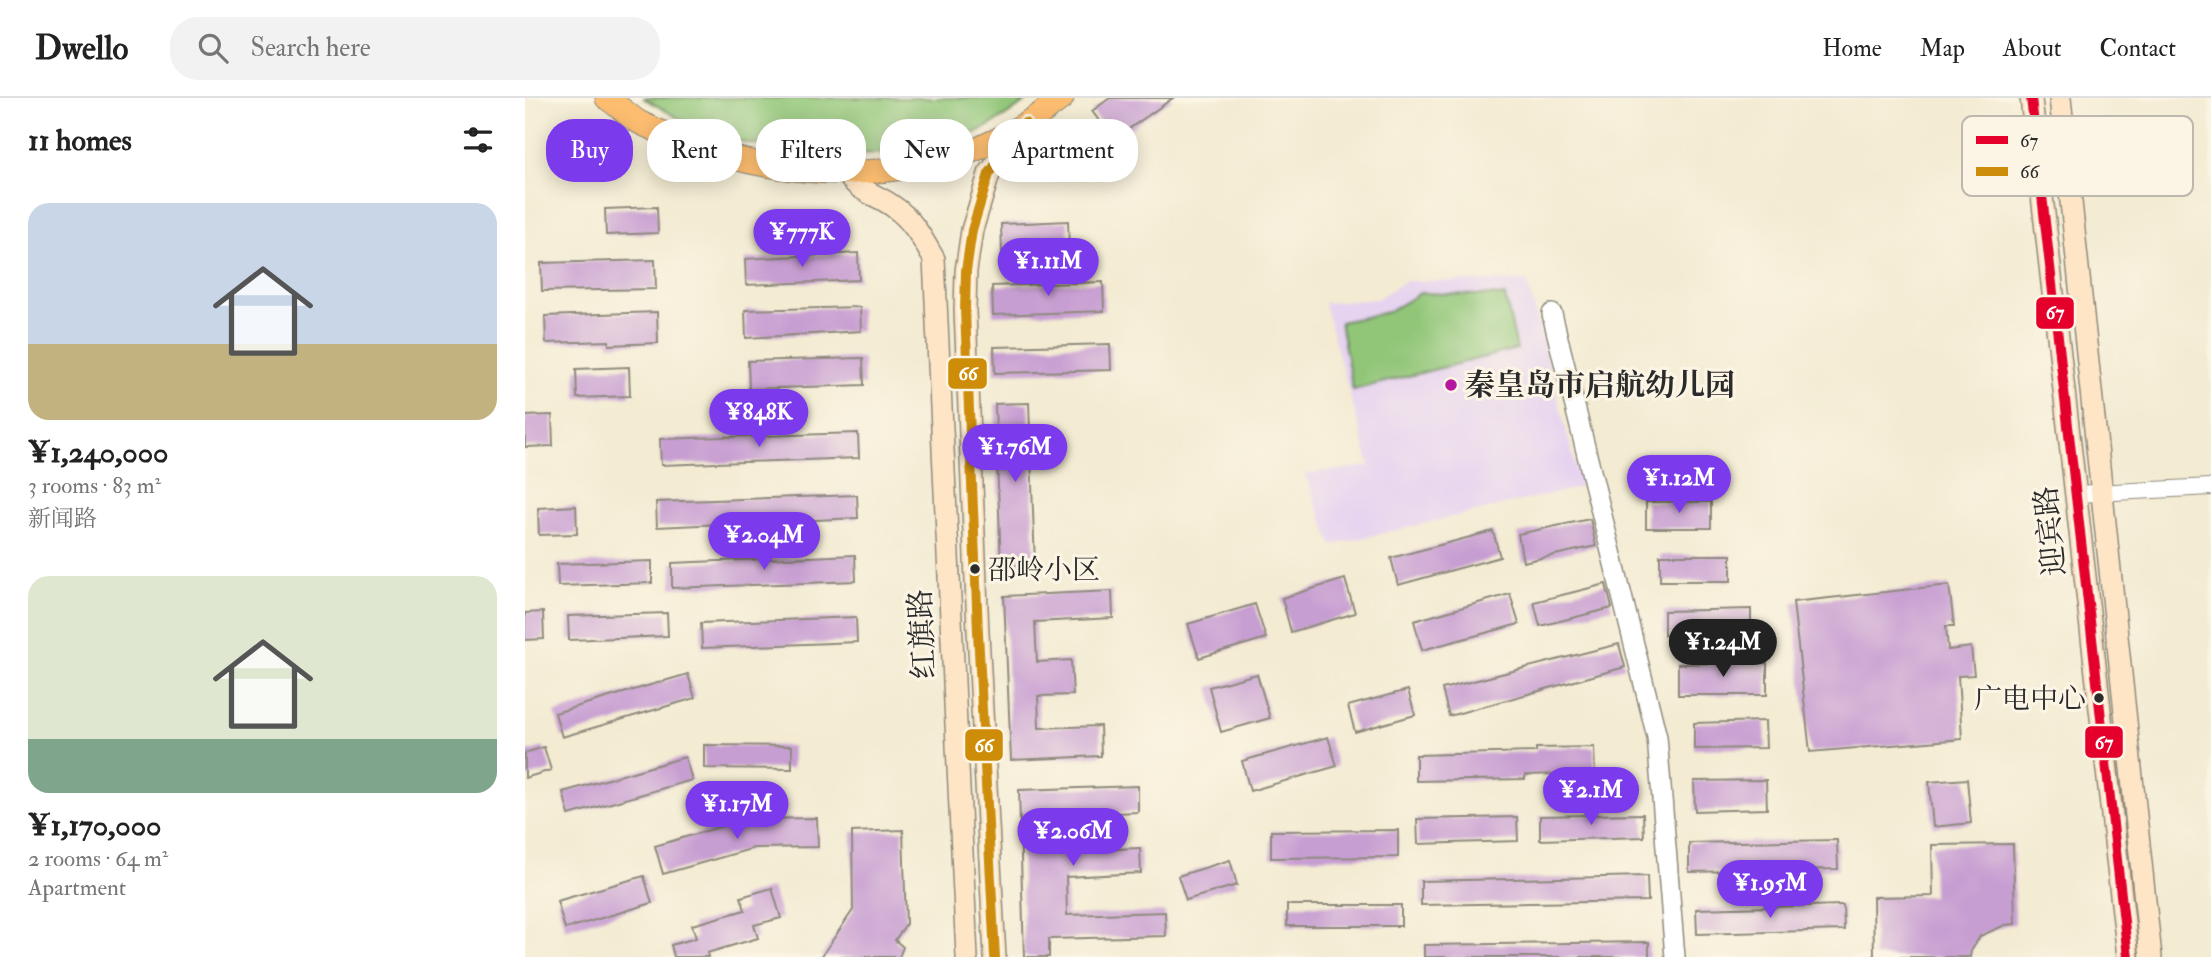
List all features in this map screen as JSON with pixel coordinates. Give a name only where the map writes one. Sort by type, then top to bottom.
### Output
[{"type":"main road","points":[[607,98],[639,122],[699,148],[756,162]]},
{"type":"main road","points":[[1031,119],[1062,98]]},
{"type":"main road","name":"迎宾路","points":[[2031,98],[2033,116]]},
{"type":"main road","name":"迎宾路","points":[[2060,98],[2062,116]]},
{"type":"main road","points":[[866,170],[929,164],[973,151],[988,143]]},
{"type":"main road","points":[[988,177],[972,230],[966,271],[966,323],[978,632],[995,957]]},
{"type":"main road","name":"红旗路","points":[[851,182],[893,206],[914,225],[934,259],[967,957]]},
{"type":"main road","name":"迎宾路","points":[[2042,196],[2128,957]]},
{"type":"main road","name":"迎宾路","points":[[2070,196],[2151,957]]},
{"type":"street","points":[[1552,314],[1657,737],[1675,957]]},
{"type":"street","points":[[2076,494],[2211,487]]},
{"type":"shaded area","name":"秦皇岛市启航幼儿园","points":[[1405,281],[1527,281],[1581,487],[1332,545],[1305,474],[1370,466],[1324,303],[1377,299]]},
{"type":"green space","points":[[643,98],[1030,98],[1000,119],[988,119],[988,126],[974,133],[974,119],[880,119],[880,153],[866,153],[866,119],[756,119],[756,144],[742,142],[742,119],[681,119]]},
{"type":"green space","points":[[1420,293],[1505,296],[1517,349],[1353,390],[1340,322],[1388,312]]},
{"type":"building","points":[[1110,98],[1173,98],[1138,122],[1138,119],[1098,119],[1092,111]]},
{"type":"building","points":[[657,207],[658,233],[606,235],[605,209]]},
{"type":"building","points":[[1068,221],[1069,248],[1002,252],[1001,224]]},
{"type":"building","points":[[858,253],[859,280],[746,285],[745,259]]},
{"type":"building","points":[[655,260],[656,289],[542,291],[541,263]]},
{"type":"building","points":[[1103,282],[1104,311],[993,315],[992,286]]},
{"type":"building","points":[[860,307],[861,331],[746,338],[745,310]]},
{"type":"building","points":[[657,312],[658,343],[546,343],[545,316]]},
{"type":"building","points":[[1110,344],[1111,370],[995,373],[994,347]]},
{"type":"building","points":[[863,358],[864,385],[749,389],[748,361]]},
{"type":"building","points":[[629,367],[630,396],[577,398],[576,369]]},
{"type":"building","points":[[1029,403],[1035,565],[1001,566],[995,404]]},
{"type":"building","points":[[552,415],[553,446],[525,447],[525,416]]},
{"type":"building","points":[[858,433],[859,458],[661,465],[660,439]]},
{"type":"building","points":[[857,495],[858,518],[657,527],[656,502]]},
{"type":"building","points":[[1646,502],[1711,502],[1711,528],[1646,528]]},
{"type":"building","points":[[576,506],[577,534],[539,535],[538,508]]},
{"type":"building","points":[[1590,519],[1596,546],[1523,562],[1518,534]]},
{"type":"building","points":[[1493,531],[1500,557],[1398,585],[1391,558]]},
{"type":"building","points":[[855,555],[856,581],[672,588],[672,563]]},
{"type":"building","points":[[1660,555],[1731,555],[1731,581],[1660,581]]},
{"type":"building","points":[[652,561],[652,583],[558,586],[557,564]]},
{"type":"building","points":[[1345,579],[1355,613],[1291,632],[1282,598]]},
{"type":"building","points":[[1606,584],[1612,608],[1540,626],[1534,602]]},
{"type":"building","points":[[1949,585],[1954,626],[1946,626],[1948,650],[1971,647],[1974,675],[1958,676],[1962,739],[1810,752],[1793,602]]},
{"type":"building","points":[[1112,591],[1113,618],[1035,622],[1037,662],[1071,660],[1073,695],[1038,696],[1039,728],[1100,726],[1101,756],[1011,760],[1004,596]]},
{"type":"building","points":[[1510,594],[1519,624],[1422,650],[1414,621]]},
{"type":"building","points":[[1255,604],[1266,638],[1199,658],[1188,624]]},
{"type":"building","points":[[1751,609],[1751,633],[1664,635],[1664,611]]},
{"type":"building","points":[[543,612],[544,639],[525,640],[525,613]]},
{"type":"building","points":[[667,613],[668,636],[569,640],[568,616]]},
{"type":"building","points":[[856,617],[857,642],[702,648],[701,623]]},
{"type":"building","points":[[1619,644],[1625,667],[1449,716],[1442,689]]},
{"type":"building","points":[[1767,663],[1767,695],[1678,695],[1678,664]]},
{"type":"building","points":[[688,674],[695,698],[562,737],[555,713]]},
{"type":"building","points":[[1257,674],[1270,718],[1221,732],[1209,687]]},
{"type":"building","points":[[1408,690],[1415,715],[1355,732],[1348,706]]},
{"type":"building","points":[[1765,721],[1766,748],[1694,749],[1694,723]]},
{"type":"building","points":[[1328,737],[1337,766],[1250,791],[1242,761]]},
{"type":"building","points":[[704,745],[792,746],[792,769],[704,768]]},
{"type":"building","points":[[544,747],[551,770],[525,778],[525,753]]},
{"type":"building","points":[[1594,747],[1595,773],[1525,775],[1525,779],[1416,781],[1416,755],[1536,752],[1536,748]]},
{"type":"building","points":[[685,757],[692,780],[569,815],[563,792]]},
{"type":"building","points":[[1967,779],[1971,823],[1933,827],[1929,782]]},
{"type":"building","points":[[1766,780],[1767,809],[1695,811],[1694,781]]},
{"type":"building","points":[[1138,786],[1138,812],[1064,815],[1065,851],[1140,848],[1141,873],[1066,877],[1067,915],[1165,912],[1166,936],[1049,939],[1049,957],[1024,957],[1019,790]]},
{"type":"building","points":[[1643,814],[1644,837],[1540,840],[1540,816]]},
{"type":"building","points":[[1517,817],[1518,841],[1418,844],[1417,819]]},
{"type":"building","points":[[817,818],[818,847],[754,848],[663,874],[655,846],[747,819]]},
{"type":"building","points":[[903,830],[906,924],[895,940],[903,947],[899,957],[821,957],[853,910],[852,832]]},
{"type":"building","points":[[1398,830],[1398,857],[1271,858],[1271,831]]},
{"type":"building","points":[[1837,840],[1838,869],[1689,872],[1689,843]]},
{"type":"building","points":[[2013,844],[2015,924],[2005,925],[1980,936],[1970,957],[1874,957],[1873,897],[1933,896],[1932,845]]},
{"type":"building","points":[[1230,860],[1237,885],[1186,900],[1178,876]]},
{"type":"building","points":[[644,876],[652,903],[565,929],[557,901]]},
{"type":"building","points":[[1647,876],[1648,901],[1421,905],[1421,881]]},
{"type":"building","points":[[772,888],[781,918],[754,925],[758,938],[707,953],[708,957],[674,957],[671,945],[696,938],[692,925],[745,910],[741,897]]},
{"type":"building","points":[[1287,905],[1401,905],[1401,926],[1287,926]]},
{"type":"building","points":[[1843,905],[1844,930],[1697,934],[1696,909]]},
{"type":"building","points":[[1649,942],[1649,957],[1424,957],[1424,945]]},
{"type":"transit line","name":"67","points":[[2031,98],[2033,116]]},
{"type":"transit line","name":"66","points":[[988,177],[972,230],[966,271],[965,310],[995,957]]},
{"type":"transit line","name":"67","points":[[2042,196],[2128,957]]},
{"type":"place","name":"秦皇岛市启航幼儿园","points":[[1451,385]]},
{"type":"place","name":"邵岭小区","points":[[975,569]]},
{"type":"place","name":"广电中心","points":[[2099,698]]}]
